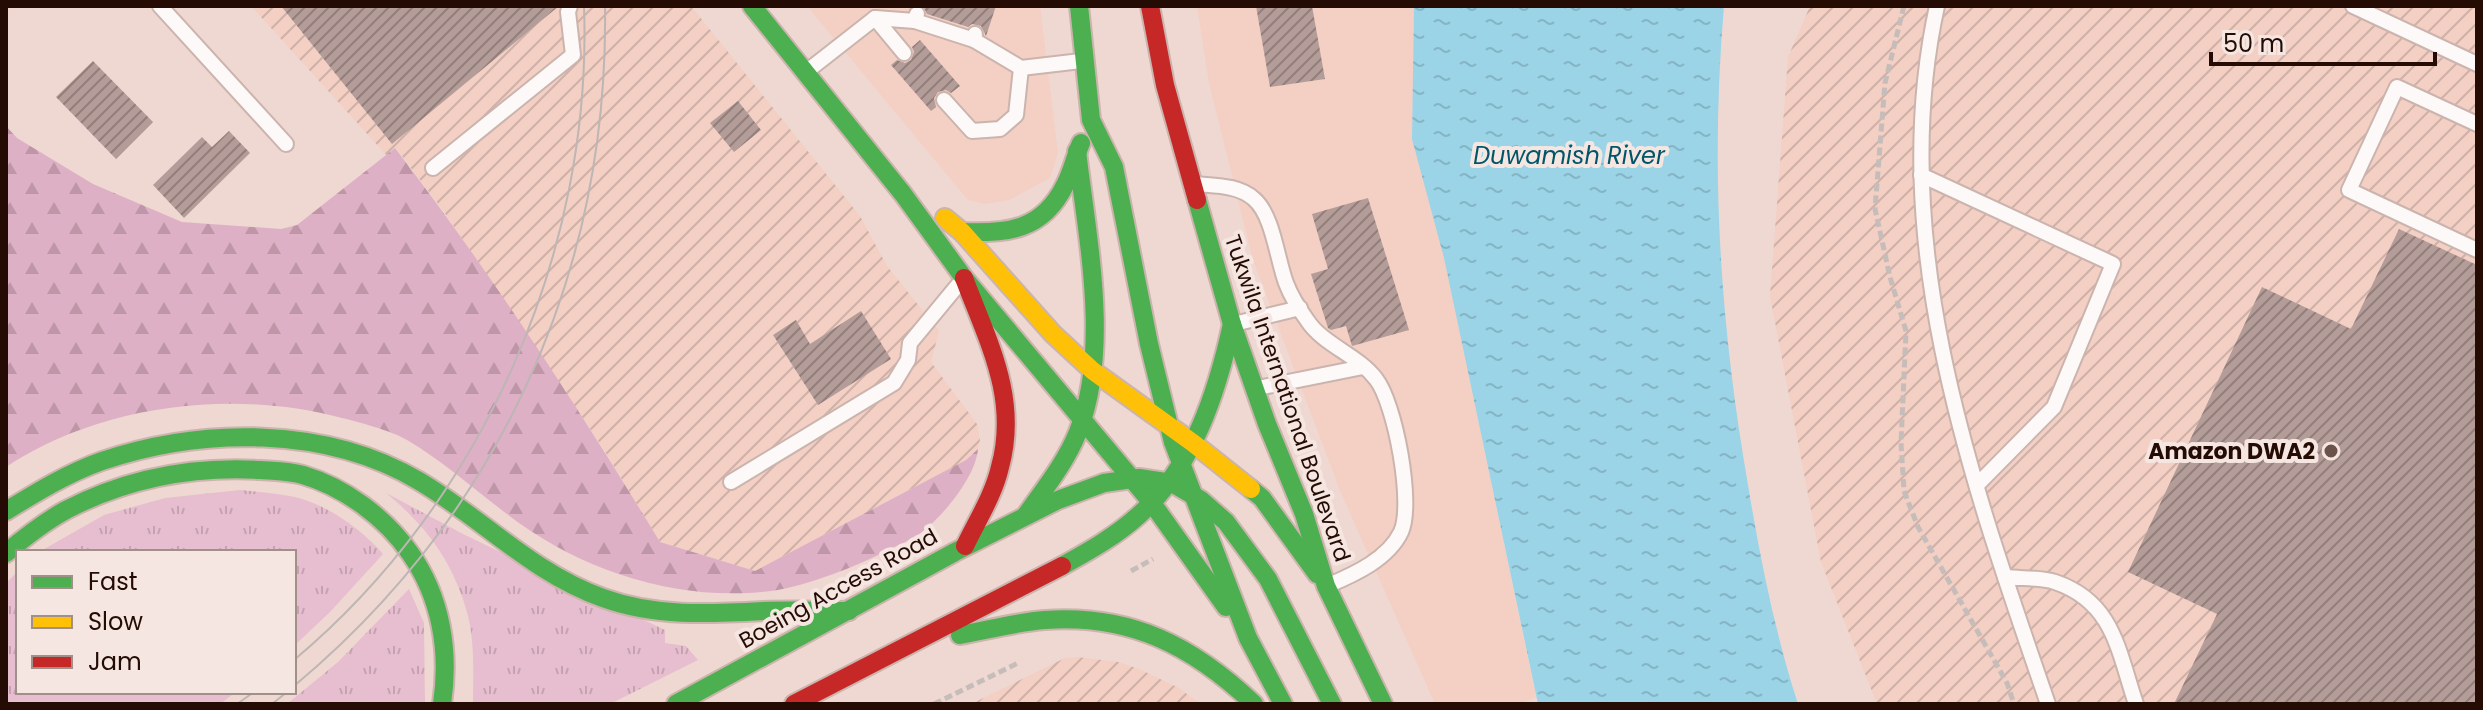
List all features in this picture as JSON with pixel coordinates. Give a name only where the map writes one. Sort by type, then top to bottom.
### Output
[{"type":"main road","points":[[752,6],[903,194],[964,278],[1152,503],[1248,638]]},
{"type":"main road","points":[[1079,6],[1091,120],[1114,167],[1167,424],[1179,465],[1248,638],[1283,704]]},
{"type":"main road","name":"Tukwila International Boulevard","points":[[1150,6],[1165,85],[1232,324],[1304,514],[1326,586],[1383,704]]},
{"type":"main road","points":[[962,232],[994,234],[1013,231],[1039,220],[1059,200],[1091,120]]},
{"type":"main road","points":[[1025,517],[1058,470],[1082,420],[1093,371],[1095,329],[1077,151]]},
{"type":"main road","points":[[903,194],[933,208],[962,232],[1053,334],[1093,371],[1193,443],[1262,498],[1326,586]]},
{"type":"main road","points":[[964,278],[1002,377],[1008,427],[1000,470],[965,546]]},
{"type":"main road","points":[[794,704],[923,641],[1098,545],[1152,503],[1193,443],[1210,409],[1224,365],[1232,324]]},
{"type":"main road","points":[[6,511],[73,471],[145,448],[209,438],[291,438],[353,454],[415,478],[516,550],[559,577],[600,597],[665,614],[849,611]]},
{"type":"main road","points":[[6,553],[27,532],[96,495],[161,476],[240,468],[304,475],[355,500],[388,525],[416,558],[433,596],[445,640],[446,680],[442,704]]},
{"type":"main road","name":"Boeing Access Road","points":[[676,704],[965,546],[1076,492],[1130,478],[1168,481]]},
{"type":"main road","points":[[1168,481],[1216,511],[1253,556],[1332,704]]},
{"type":"main road","points":[[923,641],[1045,620],[1091,621],[1163,639],[1196,655],[1223,674],[1254,704]]},
{"type":"lane","points":[[160,6],[286,144]]},
{"type":"lane","points":[[433,168],[573,55],[570,6]]},
{"type":"lane","points":[[1937,6],[1926,55],[1921,175],[1931,288],[1953,399],[2005,577],[2048,704]]},
{"type":"lane","points":[[2353,6],[2477,64]]},
{"type":"lane","points":[[805,72],[875,18],[916,17],[946,27],[975,37],[1021,68],[1085,60]]},
{"type":"lane","points":[[875,18],[904,53]]},
{"type":"lane","points":[[944,100],[972,131],[1000,129],[1016,115],[1021,68]]},
{"type":"lane","points":[[2477,124],[2397,87],[2349,190],[2477,250]]},
{"type":"lane","points":[[1921,175],[2113,264],[2054,407],[1978,484]]},
{"type":"lane","points":[[1192,184],[1240,190],[1254,199],[1265,212],[1287,285],[1309,324],[1376,378],[1394,421],[1405,504],[1401,531],[1378,559],[1326,586]]},
{"type":"lane","points":[[731,482],[894,383],[908,360],[910,343],[964,278]]},
{"type":"lane","points":[[1232,324],[1300,308]]},
{"type":"lane","points":[[1255,389],[1363,367]]},
{"type":"lane","points":[[2005,577],[2053,581],[2091,599],[2111,629],[2136,704]]},
{"type":"path","points":[[1904,6],[1885,83],[1875,209],[1906,331],[1901,443],[1904,491],[1918,527],[2000,670],[2014,704]]},
{"type":"path","points":[[934,704],[1032,656]]},
{"type":"shaded area","points":[[251,6],[691,6],[860,216],[887,266],[939,331],[931,362],[977,424],[978,449],[966,460],[755,571],[660,542],[601,445],[442,209],[396,148],[389,158]]},
{"type":"shaded area","points":[[807,6],[1040,6],[1058,153],[1050,178],[1009,200],[985,204],[968,200]]},
{"type":"shaded area","points":[[1197,6],[1414,6],[1412,139],[1444,258],[1536,697],[1519,704],[1435,704],[1341,493],[1253,260],[1209,83]]},
{"type":"shaded area","points":[[1810,6],[2477,6],[2477,704],[1877,704],[1821,562],[1770,296],[1788,57]]},
{"type":"shaded area","points":[[1065,658],[1118,662],[1139,669],[1179,688],[1200,704],[971,704]]},
{"type":"green space","points":[[6,126],[17,138],[93,184],[182,222],[281,229],[297,225],[395,148],[533,341],[660,542],[755,571],[966,460],[978,449],[976,460],[965,483],[949,505],[931,525],[911,539],[816,580],[771,591],[738,593],[671,588],[607,570],[576,557],[519,523],[436,459],[400,436],[355,421],[297,409],[254,404],[166,408],[82,429],[6,467]]},
{"type":"green space","points":[[240,490],[307,500],[355,527],[383,554],[296,644],[296,550],[43,550],[104,515],[165,498]]},
{"type":"green space","points":[[386,493],[465,535],[665,630],[665,643],[686,646],[698,660],[610,704],[473,704],[470,627],[455,580],[427,533]]},
{"type":"green space","points":[[16,573],[16,694],[233,694],[220,704],[6,704],[6,583]]},
{"type":"green space","points":[[409,589],[424,623],[425,704],[287,704],[338,662]]},
{"type":"water","name":"Duwamish River","points":[[1414,6],[1724,6],[1718,187],[1730,365],[1763,568],[1798,704],[1538,704],[1444,258],[1412,139]]},
{"type":"building","points":[[281,6],[559,6],[392,144]]},
{"type":"building","points":[[923,6],[996,6],[986,36],[981,26],[972,24],[968,27],[927,14]]},
{"type":"building","points":[[1256,6],[1312,6],[1325,79],[1270,87]]},
{"type":"building","points":[[920,40],[960,86],[951,93],[946,90],[938,92],[934,98],[936,107],[931,111],[891,65],[897,60],[905,63],[911,60],[912,47]]},
{"type":"building","points":[[93,61],[153,122],[116,159],[56,97]]},
{"type":"building","points":[[738,101],[761,130],[734,152],[710,123]]},
{"type":"building","points":[[229,131],[250,153],[184,218],[153,185],[202,137],[212,147]]},
{"type":"building","points":[[1368,198],[1409,330],[1352,346],[1346,326],[1328,328],[1311,274],[1328,269],[1312,214]]},
{"type":"building","name":"Amazon DWA2","points":[[2399,229],[2477,265],[2477,704],[2174,704],[2217,614],[2128,572],[2262,287],[2351,329]]},
{"type":"building","points":[[861,311],[891,359],[818,405],[773,335],[796,320],[810,344]]},
{"type":"tram line","points":[[296,658],[361,597],[420,526],[471,448],[513,366],[546,279],[569,189],[582,98],[584,6]]},
{"type":"tram line","points":[[296,684],[366,619],[430,545],[484,466],[528,382],[562,293],[587,201],[601,105],[605,6]]},
{"type":"tram line","points":[[237,704],[251,694]]},
{"type":"tram line","points":[[272,704],[284,694]]},
{"type":"traffic: fast","points":[[752,6],[903,194],[964,278],[1152,503],[1226,607]]},
{"type":"traffic: fast","points":[[1079,6],[1091,120],[1114,167],[1149,344],[1173,442],[1248,638],[1283,704]]},
{"type":"traffic: fast","points":[[962,232],[1009,230],[1046,212],[1067,180],[1081,143]]},
{"type":"traffic: fast","points":[[1026,515],[1055,475],[1078,432],[1088,399],[1093,365],[1094,293],[1077,151]]},
{"type":"traffic: fast","points":[[1197,200],[1232,324],[1267,424],[1304,514],[1326,586],[1383,704]]},
{"type":"traffic: fast","points":[[1062,566],[1130,523],[1174,475],[1210,402],[1232,324]]},
{"type":"traffic: fast","points":[[6,511],[77,471],[141,450],[222,438],[304,442],[344,450],[383,463],[419,481],[530,560],[603,598],[642,608],[682,613],[849,611]]},
{"type":"traffic: fast","points":[[6,553],[66,510],[112,490],[160,477],[235,469],[287,472],[318,480],[348,495],[376,516],[400,540],[421,570],[441,625],[445,664],[442,704]]},
{"type":"traffic: fast","points":[[676,704],[955,552],[1058,500],[1104,483],[1139,478],[1172,483],[1201,500],[1226,522],[1268,579],[1332,704]]},
{"type":"traffic: fast","points":[[1251,489],[1262,498],[1317,574]]},
{"type":"traffic: fast","points":[[960,635],[1045,620],[1105,622],[1159,638],[1184,650],[1231,683],[1254,704]]},
{"type":"traffic: slow","points":[[945,218],[962,232],[1053,334],[1093,371],[1251,489]]},
{"type":"traffic: jam","points":[[1150,6],[1165,85],[1197,200]]},
{"type":"traffic: jam","points":[[964,278],[998,371],[1006,417],[1005,442],[997,477],[965,546]]},
{"type":"traffic: jam","points":[[794,704],[1062,566]]},
{"type":"place","name":"Amazon DWA2","points":[[2331,451]]}]
